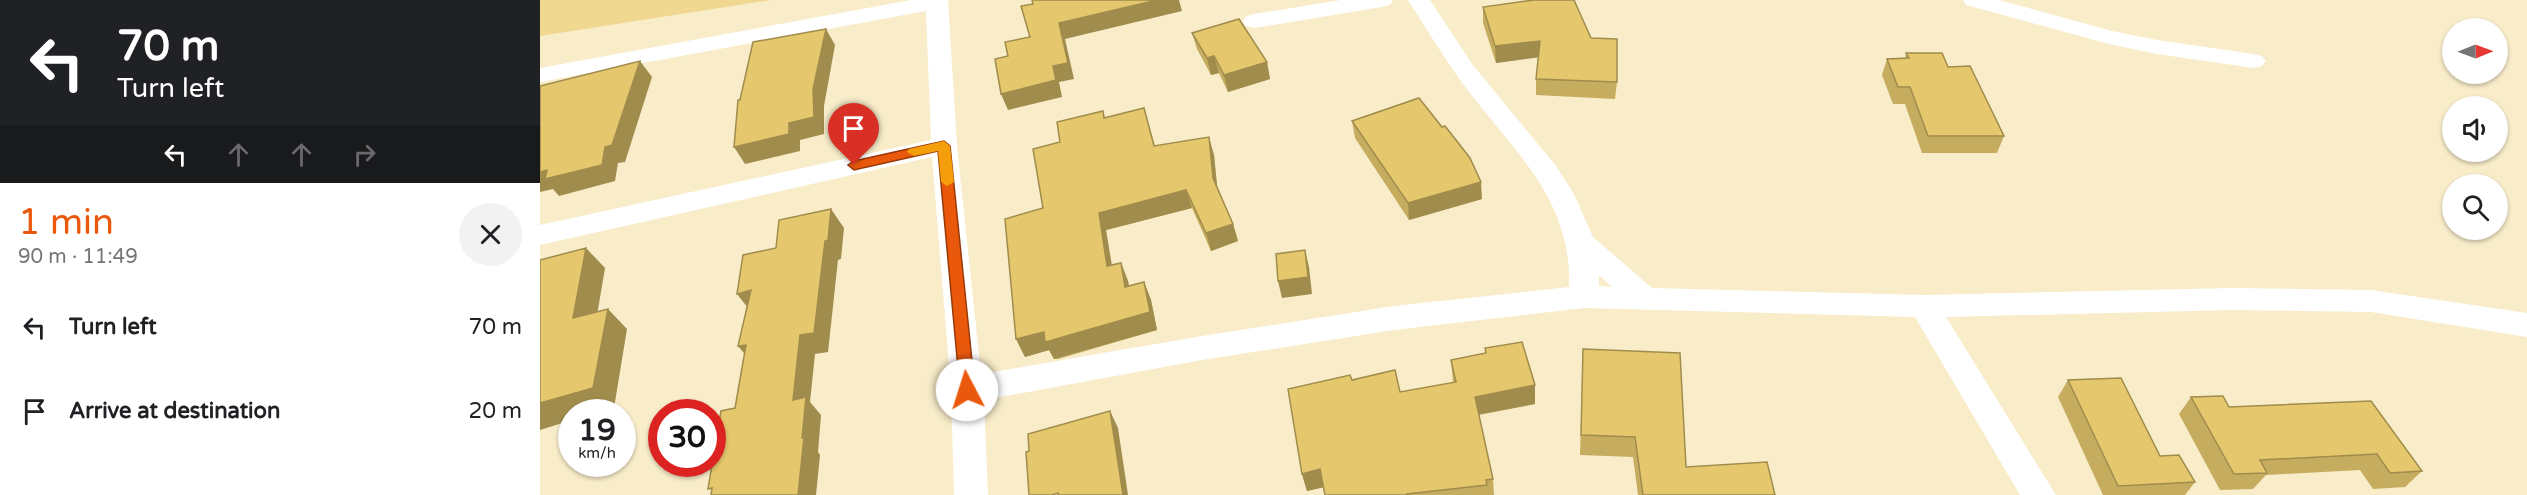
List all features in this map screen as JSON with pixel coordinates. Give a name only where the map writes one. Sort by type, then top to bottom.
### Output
[{"type":"street","points":[[1254,21],[1382,0]]},
{"type":"street","points":[[1419,0],[1464,69],[1544,168],[1571,216],[1582,243],[1585,264],[1584,297]]},
{"type":"street","points":[[1974,0],[2109,37],[2157,47],[2254,61]]},
{"type":"street","points":[[540,75],[937,1],[944,146],[967,390],[971,495]]},
{"type":"street","points":[[540,235],[944,146]]},
{"type":"street","points":[[1582,243],[1644,298]]},
{"type":"street","points":[[967,390],[1202,348],[1394,318],[1584,297],[1924,306],[2232,299],[2371,302],[2527,326]]},
{"type":"street","points":[[1924,306],[2003,440],[2039,495]]},
{"type":"shaded area","points":[[540,0],[771,0],[540,36]]},
{"type":"building","points":[[1032,0],[1157,0],[1059,23],[1068,63],[1053,66],[1056,80],[1001,94],[995,59],[1008,56],[1005,42],[1030,37],[1021,6],[1033,4]]},
{"type":"building","points":[[1534,0],[1574,0],[1591,38],[1617,39],[1617,82],[1536,79],[1540,41],[1495,46],[1483,7]]},
{"type":"building","points":[[1239,19],[1267,62],[1224,75],[1214,56],[1207,58],[1192,33]]},
{"type":"building","points":[[826,29],[813,89],[814,117],[789,123],[789,134],[734,147],[738,100],[740,100],[753,42]]},
{"type":"building","points":[[1906,53],[1942,53],[1948,67],[1970,66],[2004,136],[1928,136],[1910,87],[1898,87],[1887,59],[1909,58]]},
{"type":"building","points":[[640,61],[612,145],[605,147],[602,165],[545,179],[547,170],[540,172],[540,86]]},
{"type":"building","points":[[1419,98],[1470,158],[1481,182],[1408,203],[1352,121]]},
{"type":"building","points":[[1144,108],[1154,146],[1209,137],[1213,178],[1233,224],[1206,233],[1186,190],[1099,213],[1107,266],[1121,263],[1125,287],[1144,282],[1150,312],[1045,342],[1044,332],[1016,339],[1005,219],[1043,208],[1033,149],[1060,142],[1057,122],[1103,111],[1104,118]]},
{"type":"building","points":[[831,209],[814,333],[800,335],[793,400],[806,397],[798,495],[711,495],[712,488],[708,489],[710,477],[726,477],[726,410],[735,408],[746,345],[738,346],[751,290],[737,294],[743,255],[776,248],[779,220]]},
{"type":"building","points":[[586,248],[573,318],[608,309],[593,388],[540,403],[540,260]]},
{"type":"building","points":[[1305,250],[1308,277],[1278,281],[1276,254]]},
{"type":"building","points":[[1522,342],[1535,385],[1475,397],[1493,479],[1486,480],[1487,485],[1407,495],[1325,495],[1320,469],[1302,474],[1288,389],[1350,375],[1352,380],[1395,370],[1400,392],[1456,382],[1451,360],[1486,353],[1485,348]]},
{"type":"building","points":[[1583,349],[1680,353],[1686,467],[1767,462],[1775,495],[1643,495],[1635,437],[1581,435]]},
{"type":"building","points":[[2121,378],[2160,456],[2179,455],[2195,482],[2118,486],[2068,380]]},
{"type":"building","points":[[2223,396],[2229,407],[2371,401],[2422,471],[2390,473],[2377,454],[2260,460],[2267,473],[2234,474],[2191,397]]},
{"type":"building","points":[[1110,411],[1123,495],[1058,495],[1058,493],[1029,495],[1026,452],[1029,451],[1028,434]]},
{"type":"slow traffic","points":[[914,152],[944,146],[947,182]]},
{"type":"route","points":[[854,165],[944,146],[967,390]]}]
